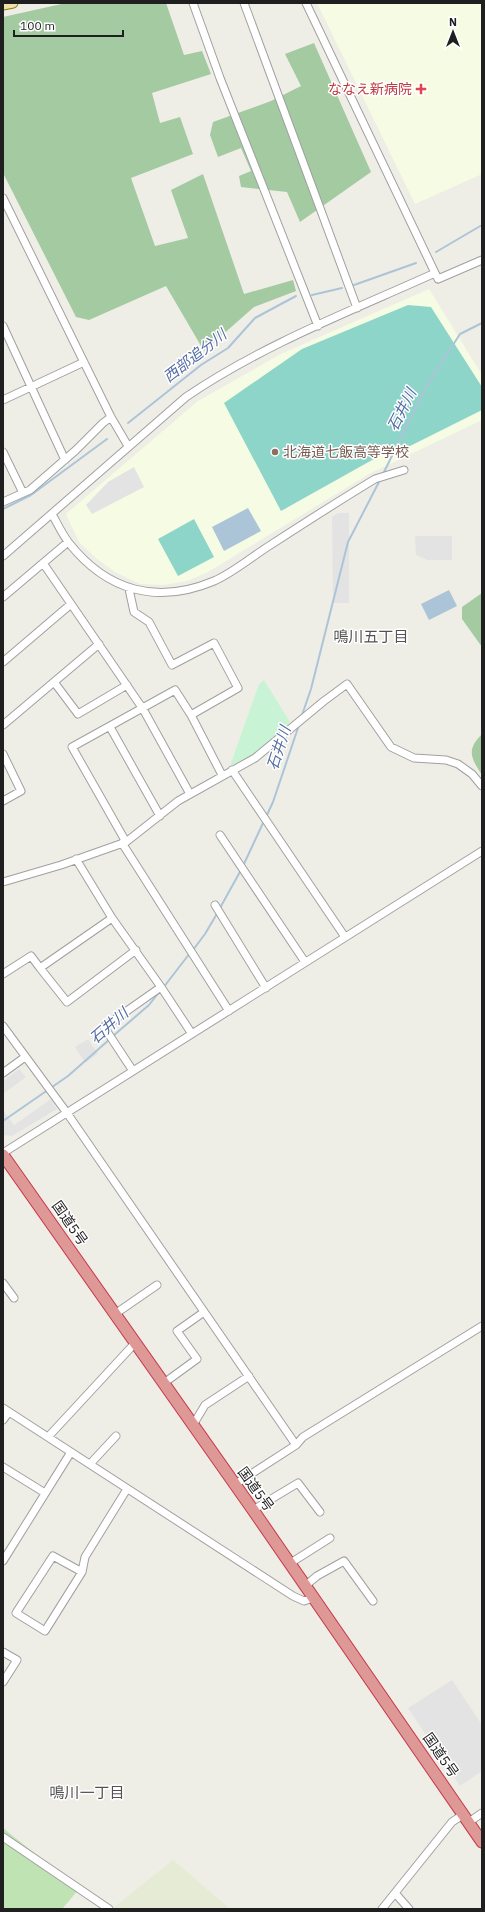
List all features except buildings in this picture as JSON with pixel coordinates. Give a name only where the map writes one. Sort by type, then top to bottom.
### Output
[{"type":"highway","name":"国道5号","points":[[3,1154],[253,1510],[482,1842]]},
{"type":"main road","points":[[3,5],[13,3]]},
{"type":"street","points":[[193,3],[223,85],[318,326]]},
{"type":"street","points":[[244,3],[357,308]]},
{"type":"street","points":[[306,3],[438,279],[482,260]]},
{"type":"street","points":[[3,198],[6,210],[111,417],[128,446]]},
{"type":"street","points":[[3,556],[128,446],[186,397],[211,380],[230,368],[435,273]]},
{"type":"street","points":[[3,326],[65,460]]},
{"type":"street","points":[[3,400],[30,386],[84,362]]},
{"type":"street","points":[[3,502],[30,490],[111,417]]},
{"type":"street","points":[[3,452],[23,494]]},
{"type":"street","points":[[52,514],[68,542],[86,563],[102,576],[130,588],[160,594],[175,593],[215,580],[375,478],[404,470]]},
{"type":"street","points":[[3,597],[68,542]]},
{"type":"street","points":[[43,563],[143,709],[190,794]]},
{"type":"street","points":[[130,588],[134,612],[149,622],[172,665],[214,643],[238,688],[190,715]]},
{"type":"street","points":[[3,662],[71,604]]},
{"type":"street","points":[[3,725],[99,644]]},
{"type":"street","points":[[54,682],[78,714],[127,685]]},
{"type":"street","points":[[3,882],[12,881],[124,843],[190,794],[255,758],[347,684],[391,747],[414,758],[446,760],[458,764],[472,774],[482,786]]},
{"type":"street","points":[[222,775],[175,690],[72,747],[124,843],[229,1011]]},
{"type":"street","points":[[110,727],[160,816]]},
{"type":"street","points":[[3,754],[21,790],[3,801]]},
{"type":"street","points":[[232,770],[345,937]]},
{"type":"street","points":[[220,835],[305,962]]},
{"type":"street","points":[[3,1154],[482,851]]},
{"type":"street","points":[[76,860],[112,918],[161,986],[192,1034]]},
{"type":"street","points":[[215,905],[266,988]]},
{"type":"street","points":[[40,968],[112,918]]},
{"type":"street","points":[[3,974],[31,956],[66,1002],[136,950]]},
{"type":"street","points":[[133,1071],[104,1028],[161,986]]},
{"type":"street","points":[[3,1026],[67,1113],[296,1445]]},
{"type":"street","points":[[3,1073],[25,1057]]},
{"type":"street","points":[[3,1283],[14,1298]]},
{"type":"street","points":[[115,1314],[157,1285]]},
{"type":"street","points":[[164,1384],[197,1359],[178,1331],[204,1312]]},
{"type":"street","points":[[234,1485],[296,1445],[303,1437],[482,1326]]},
{"type":"street","points":[[48,1436],[136,1342]]},
{"type":"street","points":[[193,1425],[205,1405],[249,1376]]},
{"type":"street","points":[[3,1420],[6,1410],[293,1596],[304,1601],[313,1598]]},
{"type":"street","points":[[90,1464],[116,1436]]},
{"type":"street","points":[[3,1561],[71,1452]]},
{"type":"street","points":[[3,1467],[45,1493]]},
{"type":"street","points":[[253,1510],[298,1483],[320,1512]]},
{"type":"street","points":[[82,1572],[53,1556],[16,1613],[45,1631],[82,1572],[85,1557],[127,1489]]},
{"type":"street","points":[[289,1564],[330,1538]]},
{"type":"street","points":[[305,1586],[317,1576],[344,1561],[373,1601]]},
{"type":"street","points":[[3,1652],[17,1660],[3,1682]]},
{"type":"street","points":[[382,1909],[452,1822],[482,1813]]},
{"type":"street","points":[[3,1838],[109,1909]]},
{"type":"street","points":[[395,1893],[409,1909]]},
{"type":"shaded area","name":"ななえ新病院","points":[[317,3],[482,3],[482,174],[415,204]]},
{"type":"shaded area","name":"北海道七飯高等学校","points":[[429,289],[482,375],[482,420],[369,474],[208,572],[187,581],[163,585],[140,584],[115,572],[96,558],[79,542],[66,514],[198,401],[281,354]]},
{"type":"shaded area","points":[[408,305],[431,307],[482,387],[482,410],[402,450],[390,450],[281,511],[224,403],[302,349]]},
{"type":"shaded area","points":[[134,467],[144,487],[92,514],[86,505],[108,482]]},
{"type":"shaded area","points":[[248,508],[261,531],[224,551],[212,527]]},
{"type":"shaded area","points":[[338,513],[349,513],[349,603],[333,603],[332,517]]},
{"type":"shaded area","points":[[194,519],[214,557],[178,576],[158,539]]},
{"type":"shaded area","points":[[415,536],[452,536],[452,560],[427,560],[416,555]]},
{"type":"shaded area","points":[[449,590],[457,606],[429,620],[421,604]]},
{"type":"shaded area","points":[[88,1039],[98,1054],[85,1063],[75,1047]]},
{"type":"shaded area","points":[[19,1069],[26,1077],[3,1094],[3,1081]]},
{"type":"shaded area","points":[[51,1099],[57,1109],[12,1136],[3,1135],[3,1110],[14,1125]]},
{"type":"shaded area","points":[[452,1680],[482,1725],[482,1771],[460,1786],[408,1708]]},
{"type":"shaded area","points":[[173,1860],[230,1909],[112,1909]]},
{"type":"green space","points":[[66,3],[166,3],[184,55],[202,51],[211,74],[152,93],[160,123],[180,117],[193,154],[131,178],[155,246],[188,238],[171,190],[203,174],[244,294],[293,280],[296,291],[254,307],[204,351],[166,286],[89,320],[76,317],[3,173],[3,17]]},
{"type":"green space","points":[[314,43],[371,172],[300,222],[287,192],[241,187],[239,176],[251,171],[241,148],[218,157],[210,135],[213,122],[271,101],[301,86],[285,54]]},
{"type":"green space","points":[[482,593],[482,647],[462,619],[462,607]]},
{"type":"green space","points":[[264,680],[290,722],[255,754],[230,766],[259,684]]},
{"type":"green space","points":[[482,734],[482,775],[473,759],[472,750]]},
{"type":"green space","points":[[3,1828],[79,1889],[62,1909],[3,1909]]},
{"type":"waterway","name":"西部追分川","points":[[436,252],[482,225]]},
{"type":"waterway","name":"西部追分川","points":[[354,285],[416,263]]},
{"type":"waterway","name":"西部追分川","points":[[312,295],[342,288]]},
{"type":"waterway","name":"西部追分川","points":[[128,423],[201,365],[228,348],[255,318],[296,296]]},
{"type":"waterway","name":"石井川","points":[[383,474],[426,387],[460,334],[482,323]]},
{"type":"waterway","name":"西部追分川","points":[[3,509],[31,495],[107,439]]},
{"type":"waterway","name":"石井川","points":[[302,715],[311,689],[348,542],[380,480]]},
{"type":"waterway","name":"石井川","points":[[266,817],[273,802],[299,725]]},
{"type":"waterway","name":"石井川","points":[[243,866],[264,821]]},
{"type":"waterway","name":"石井川","points":[[220,908],[241,870]]},
{"type":"waterway","name":"石井川","points":[[193,950],[205,934],[218,912]]},
{"type":"waterway","name":"石井川","points":[[163,988],[190,953]]},
{"type":"waterway","name":"石井川","points":[[113,1036],[149,1005],[160,991]]},
{"type":"waterway","name":"石井川","points":[[3,1121],[68,1076],[110,1039]]},
{"type":"place","name":"ななえ新病院","points":[[421,89]]},
{"type":"place","name":"北海道七飯高等学校","points":[[275,452]]},
{"type":"district","name":"鳴川五丁目","points":[[371,637]]},
{"type":"district","name":"鳴川一丁目","points":[[87,1793]]}]
